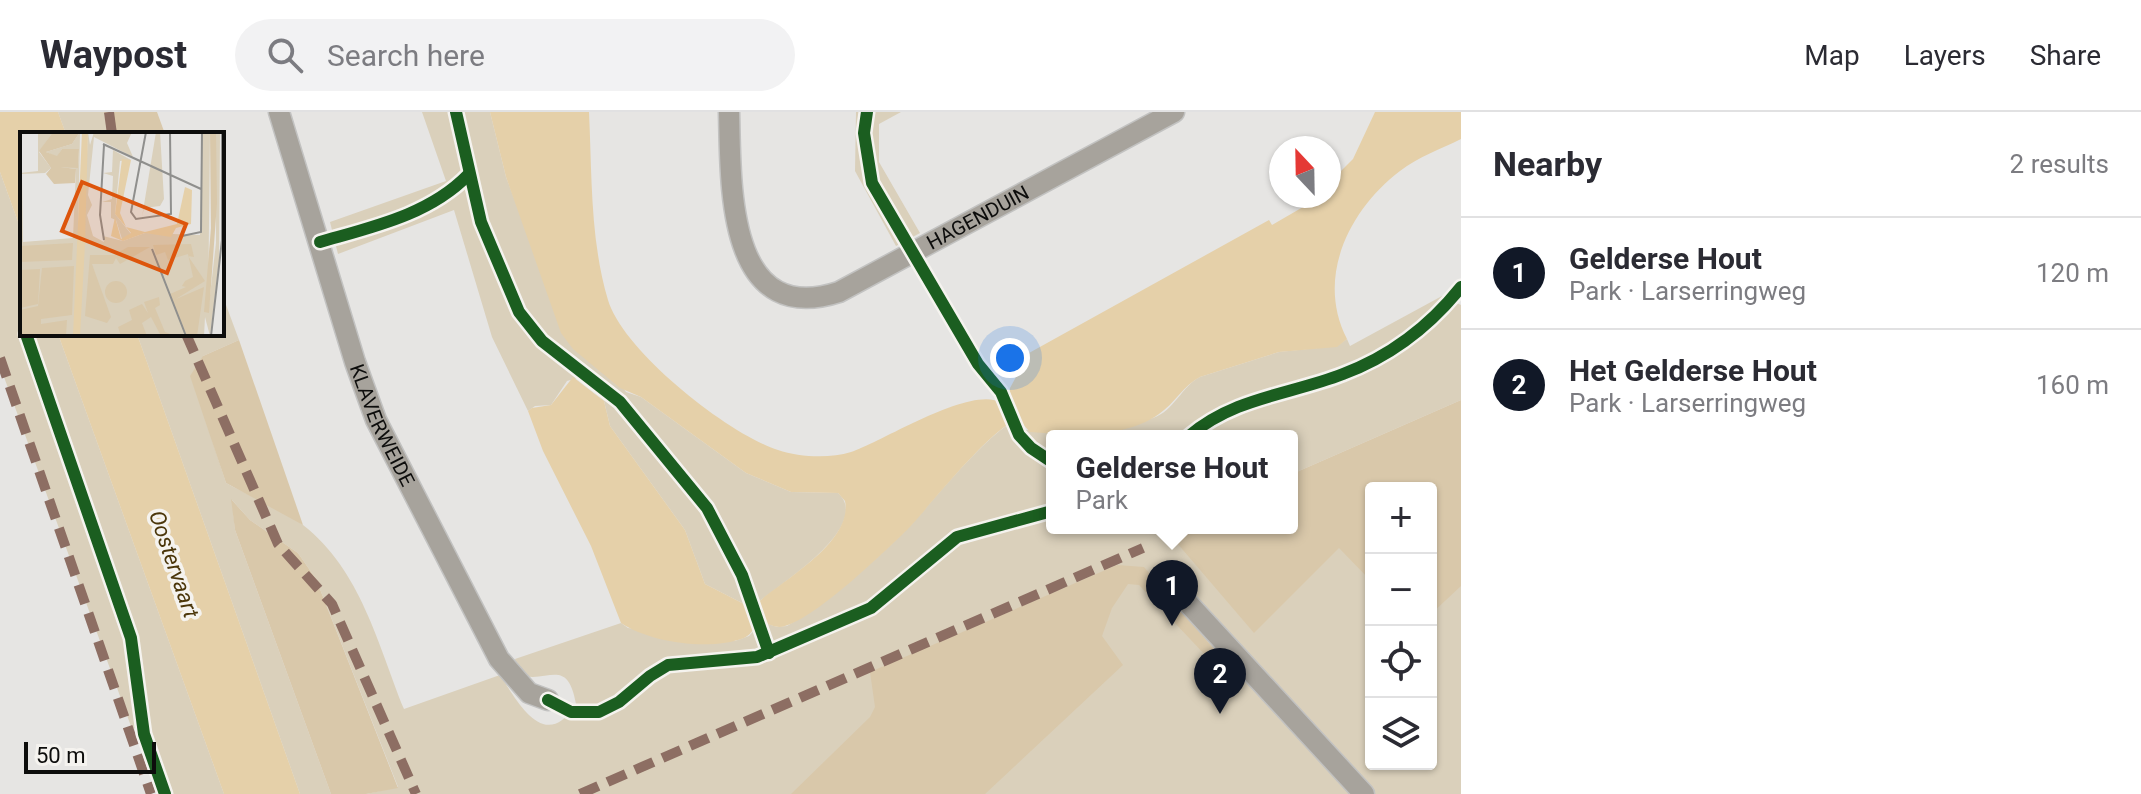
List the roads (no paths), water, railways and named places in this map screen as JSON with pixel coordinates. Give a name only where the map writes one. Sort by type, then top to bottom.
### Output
[{"type":"street","name":"KLAVERWEIDE","points":[[279,112],[355,362],[376,420],[499,659],[529,693],[548,700]]},
{"type":"street","name":"HAGENDUIN","points":[[729,112],[731,189],[744,250],[765,281],[778,290],[806,298],[839,292],[1174,112]]},
{"type":"street","points":[[1163,576],[1364,794]]},
{"type":"water","points":[[0,112],[58,112],[65,132],[20,132],[20,227],[0,172]]},
{"type":"water","points":[[490,112],[589,112],[593,207],[602,277],[608,300],[634,343],[680,388],[732,427],[778,450],[805,456],[833,456],[851,452],[951,407],[990,399],[1003,404],[1009,402],[1010,388],[1029,353],[1269,220],[1272,225],[1301,208],[1341,208],[1341,171],[1353,159],[1375,112],[1461,112],[1461,139],[1400,171],[1366,205],[1353,225],[1337,269],[1335,292],[1338,316],[1347,339],[1337,347],[1279,352],[1200,377],[1159,414],[1130,428],[1046,430],[1046,433],[1030,432],[1020,421],[1010,424],[996,433],[907,530],[849,584],[798,620],[782,627],[762,622],[744,638],[730,642],[681,643],[648,636],[621,623],[591,546],[543,451],[528,411],[551,405],[573,377],[604,401],[610,426],[685,530],[705,584],[746,605],[756,604],[814,559],[838,531],[845,516],[845,501],[838,493],[791,492],[746,473],[641,397],[620,388],[573,349],[561,333],[506,177]]},
{"type":"water","name":"Oostervaart","points":[[59,336],[138,336],[300,794],[224,794]]},
{"type":"place","name":"Gelderse Hout","points":[[1172,626]]},
{"type":"place","name":"Het Gelderse Hout","points":[[1220,714]]}]
